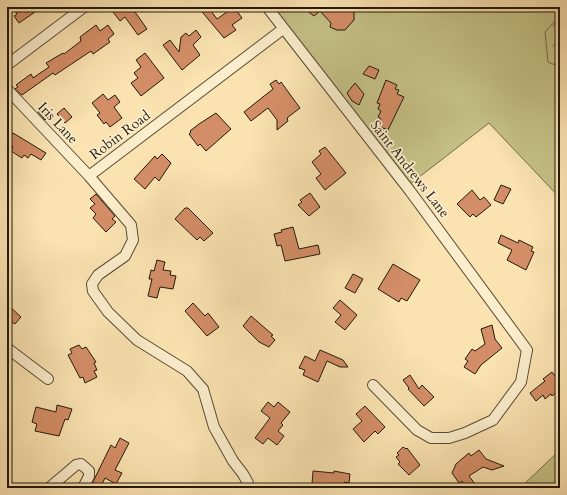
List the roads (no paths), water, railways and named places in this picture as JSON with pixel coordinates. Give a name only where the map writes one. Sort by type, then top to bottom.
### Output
[{"type":"street","points":[[7,65],[84,7]]},
{"type":"street","name":"Saint Andrews Lane","points":[[267,7],[410,191],[527,350],[521,382],[493,420],[465,433],[449,438],[431,438],[417,430],[373,385]]},
{"type":"street","name":"Robin Road","points":[[247,488],[248,483],[244,474],[233,461],[214,427],[204,389],[187,371],[137,340],[108,312],[93,291],[92,284],[98,275],[125,256],[133,240],[131,225],[89,176],[283,29]]},
{"type":"street","name":"Iris Lane","points":[[7,89],[89,176]]},
{"type":"street","points":[[7,348],[48,378]]},
{"type":"street","points":[[54,487],[76,465],[81,464],[89,471],[89,476],[83,488]]}]
